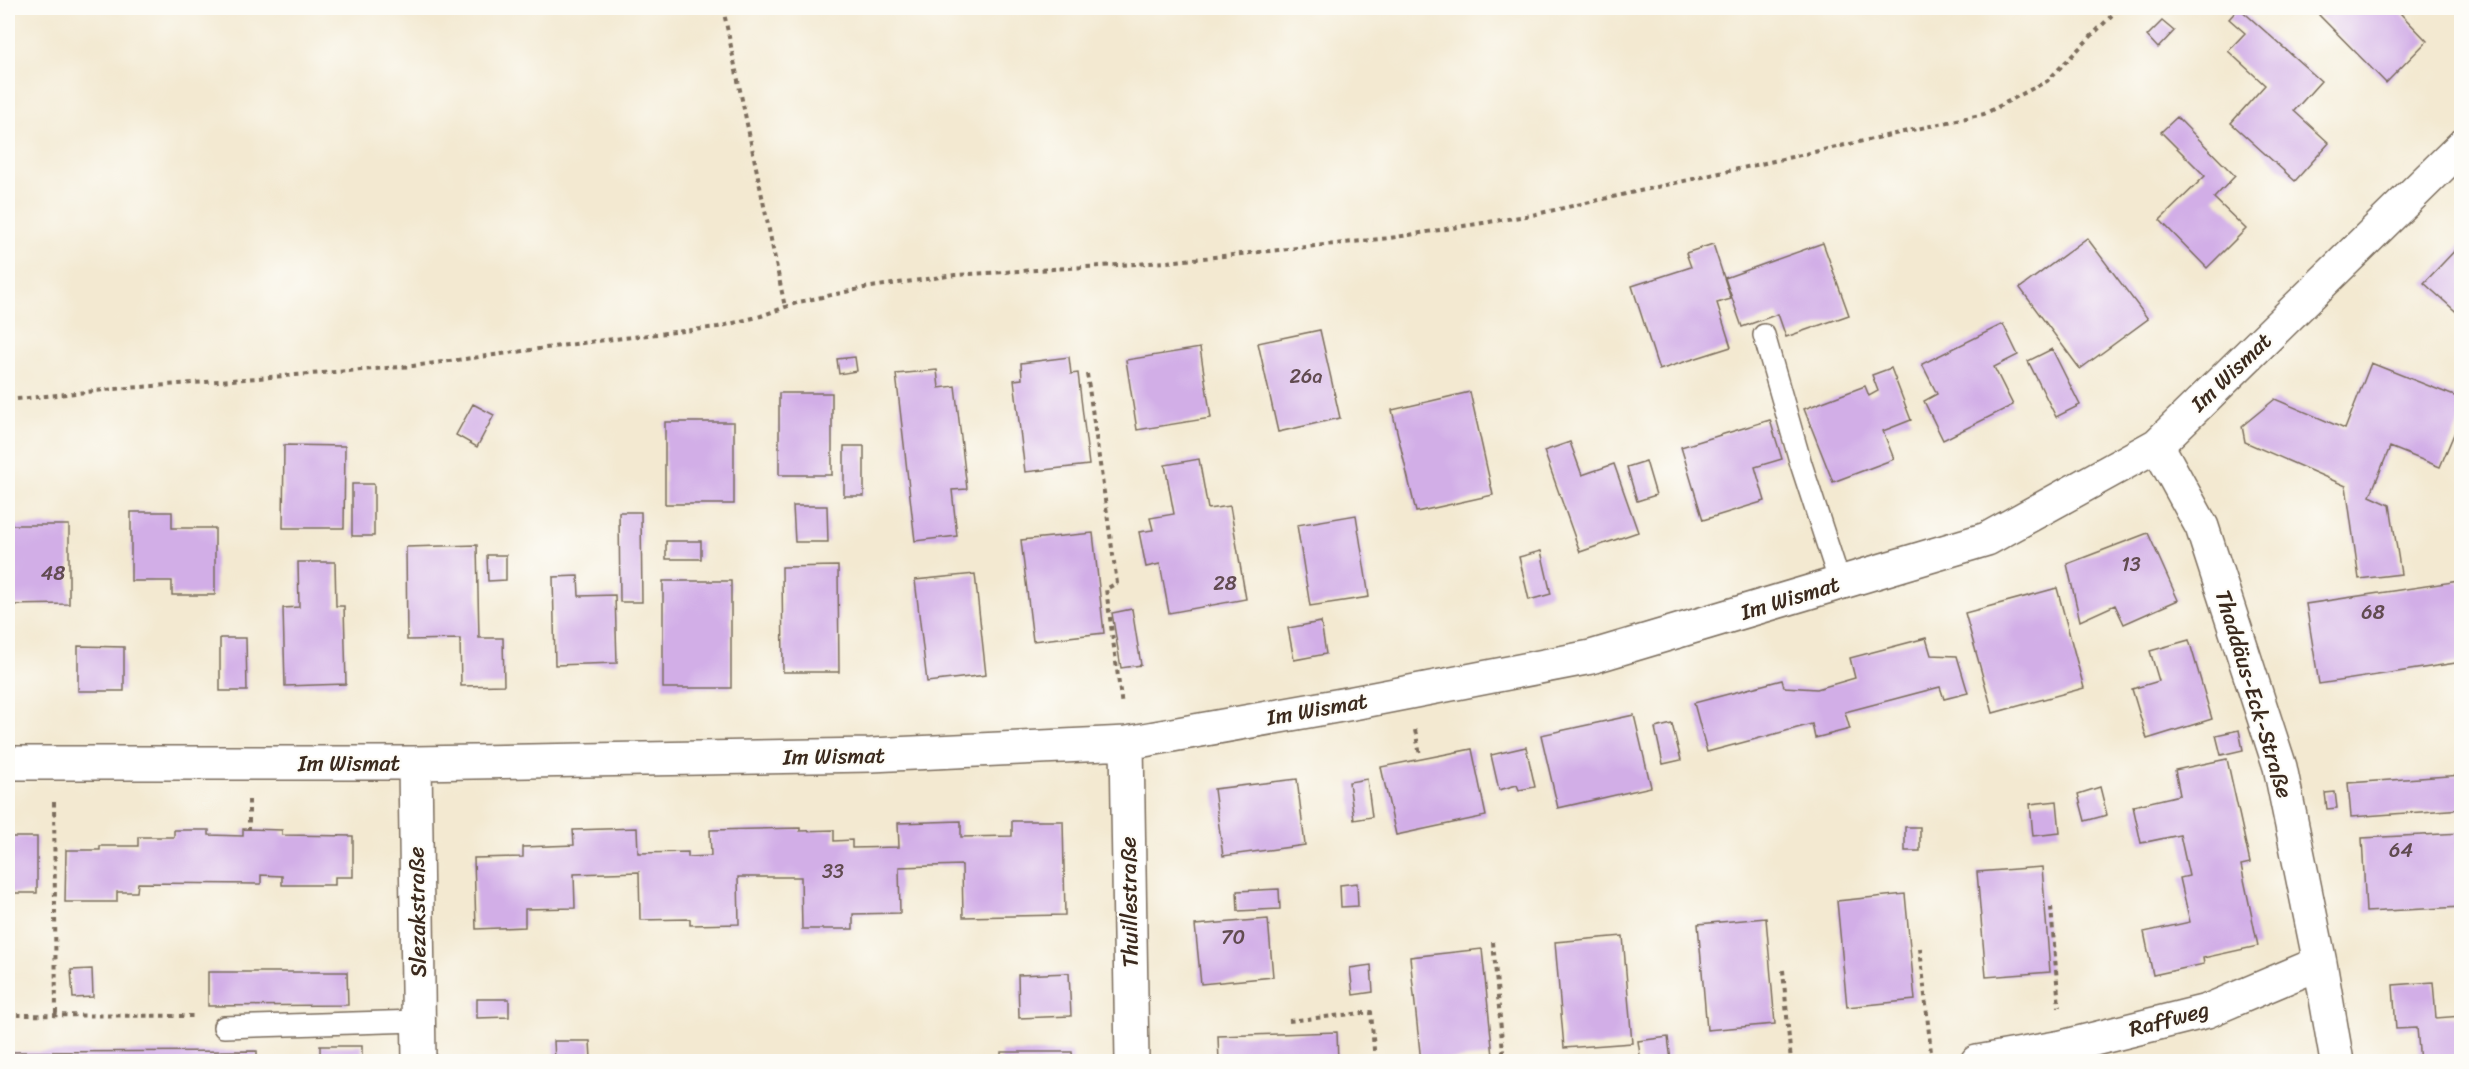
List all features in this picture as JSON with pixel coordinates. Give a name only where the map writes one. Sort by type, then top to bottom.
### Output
[{"type":"street","name":"Im Wismat","points":[[8,763],[415,763],[871,755],[1126,743],[1353,703],[1591,657],[1987,539],[2157,445],[2462,146]]},
{"type":"street","name":"Thaddäus-Eck-Straße","points":[[2157,445],[2202,527],[2280,767],[2320,963],[2337,1062]]},
{"type":"street","name":"Thuillestraße","points":[[1126,743],[1132,1062]]},
{"type":"street","name":"Slezakstraße","points":[[415,763],[419,1062]]},
{"type":"street","name":"Raffweg","points":[[1977,1062],[2062,1047],[2207,1011],[2320,963]]},
{"type":"lane","points":[[1764,335],[1801,464],[1840,583]]},
{"type":"lane","points":[[224,1027],[418,1022]]},
{"type":"path","points":[[723,8],[785,307]]},
{"type":"path","points":[[8,400],[115,389],[413,366],[718,327],[785,307],[864,288],[955,275],[1167,262],[1390,238],[1510,219],[1984,114],[2047,81],[2119,8]]},
{"type":"path","points":[[1087,374],[1117,583],[1106,589],[1126,743]]},
{"type":"path","points":[[54,762],[56,1014]]},
{"type":"path","points":[[249,798],[249,829]]},
{"type":"path","points":[[2051,906],[2062,1047]]},
{"type":"path","points":[[1493,942],[1504,1062]]},
{"type":"path","points":[[1920,948],[1932,1062]]},
{"type":"path","points":[[1783,970],[1791,1062]]},
{"type":"path","points":[[1289,1021],[1371,1012],[1375,1062]]},
{"type":"path","points":[[8,1015],[212,1016],[224,1027]]},
{"type":"building","points":[[2239,8],[2321,81],[2294,111],[2329,143],[2295,181],[2231,123],[2265,85],[2228,51],[2245,33],[2229,19]]},
{"type":"building","points":[[2327,8],[2408,8],[2401,14],[2427,41],[2386,83],[2319,15]]},
{"type":"building","points":[[2162,21],[2174,31],[2158,48],[2147,36]]},
{"type":"building","points":[[2177,117],[2235,176],[2214,198],[2246,229],[2207,268],[2160,220],[2205,176],[2161,132]]},
{"type":"building","points":[[2087,238],[2148,319],[2080,369],[2020,288]]},
{"type":"building","points":[[1823,243],[1849,315],[1786,337],[1778,314],[1742,327],[1725,278]]},
{"type":"building","points":[[2462,243],[2462,317],[2424,283]]},
{"type":"building","points":[[1713,244],[1731,299],[1717,303],[1731,347],[1659,370],[1632,286],[1691,267],[1686,253]]},
{"type":"building","points":[[2003,324],[2018,355],[1994,367],[2013,405],[1943,440],[1924,401],[1937,394],[1922,364]]},
{"type":"building","points":[[1320,330],[1340,418],[1278,432],[1258,343]]},
{"type":"building","points":[[1200,348],[1211,418],[1137,430],[1126,360]]},
{"type":"building","points":[[2052,349],[2080,405],[2056,417],[2028,361]]},
{"type":"building","points":[[855,357],[857,371],[839,374],[837,359]]},
{"type":"building","points":[[1069,357],[1071,374],[1078,373],[1089,465],[1025,472],[1014,380],[1022,379],[1021,363]]},
{"type":"building","points":[[2371,363],[2462,399],[2462,415],[2440,467],[2390,447],[2370,496],[2390,505],[2401,574],[2359,579],[2346,486],[2245,442],[2242,426],[2275,399],[2345,429]]},
{"type":"building","points":[[1891,368],[1911,420],[1883,431],[1894,459],[1833,482],[1804,409],[1865,386],[1869,396],[1878,391],[1872,375]]},
{"type":"building","points":[[937,370],[939,388],[955,386],[967,489],[952,490],[957,536],[915,541],[896,374]]},
{"type":"building","points":[[1470,392],[1493,495],[1416,512],[1392,410]]},
{"type":"building","points":[[779,393],[832,393],[832,475],[779,475]]},
{"type":"building","points":[[473,404],[494,415],[477,447],[456,435]]},
{"type":"building","points":[[1770,420],[1782,459],[1755,467],[1765,501],[1703,520],[1681,447]]},
{"type":"building","points":[[665,422],[734,422],[734,504],[665,504]]},
{"type":"building","points":[[1570,442],[1582,475],[1614,464],[1638,532],[1580,552],[1544,451]]},
{"type":"building","points":[[284,445],[345,446],[344,528],[283,528]]},
{"type":"building","points":[[844,446],[864,446],[864,496],[844,496]]},
{"type":"building","points":[[1199,459],[1208,509],[1230,506],[1246,599],[1169,613],[1160,564],[1146,567],[1139,532],[1153,530],[1150,518],[1174,514],[1165,465]]},
{"type":"building","points":[[1646,461],[1656,495],[1637,501],[1627,467]]},
{"type":"building","points":[[352,484],[374,484],[374,536],[352,536]]},
{"type":"building","points":[[793,506],[827,506],[828,542],[795,542]]},
{"type":"building","points":[[131,512],[172,512],[172,528],[215,528],[215,595],[172,595],[172,581],[131,581]]},
{"type":"building","points":[[619,512],[641,512],[642,602],[620,602]]},
{"type":"building","points":[[1356,515],[1369,597],[1310,606],[1297,525]]},
{"type":"building","points":[[8,525],[69,525],[69,604],[8,605]]},
{"type":"building","points":[[1093,533],[1104,633],[1033,641],[1021,540]]},
{"type":"building","points":[[2148,533],[2178,600],[2124,624],[2115,605],[2080,621],[2067,564]]},
{"type":"building","points":[[666,541],[701,541],[701,559],[666,559]]},
{"type":"building","points":[[477,545],[479,638],[503,638],[504,685],[461,686],[460,639],[407,640],[406,547]]},
{"type":"building","points":[[1541,551],[1551,594],[1529,600],[1519,557]]},
{"type":"building","points":[[487,555],[506,555],[506,580],[488,581]]},
{"type":"building","points":[[298,562],[335,562],[336,606],[344,606],[346,684],[285,686],[283,608],[299,607]]},
{"type":"building","points":[[838,566],[839,672],[783,672],[782,567]]},
{"type":"building","points":[[975,574],[986,675],[927,682],[915,580]]},
{"type":"building","points":[[578,576],[579,596],[615,595],[617,663],[555,665],[553,577]]},
{"type":"building","points":[[663,581],[731,581],[731,688],[663,688]]},
{"type":"building","points":[[2459,581],[2462,597],[2462,662],[2319,684],[2306,604]]},
{"type":"building","points":[[2057,588],[2084,688],[1993,713],[1965,613]]},
{"type":"building","points":[[1132,609],[1141,665],[1121,668],[1112,613]]},
{"type":"building","points":[[1321,622],[1326,654],[1294,660],[1288,628]]},
{"type":"building","points":[[220,638],[246,638],[247,691],[220,691]]},
{"type":"building","points":[[1926,638],[1931,655],[1957,656],[1968,693],[1944,699],[1940,687],[1845,712],[1850,729],[1815,738],[1812,724],[1707,752],[1694,703],[1782,680],[1784,687],[1817,689],[1855,678],[1850,658]]},
{"type":"building","points":[[2189,640],[2212,719],[2147,739],[2132,689],[2159,681],[2150,651]]},
{"type":"building","points":[[78,646],[124,647],[124,691],[78,691]]},
{"type":"building","points":[[1634,715],[1651,787],[1558,808],[1541,735]]},
{"type":"building","points":[[1672,724],[1681,760],[1663,764],[1655,728]]},
{"type":"building","points":[[2239,730],[2243,750],[2221,755],[2216,735]]},
{"type":"building","points":[[1526,747],[1535,787],[1519,790],[1517,785],[1499,790],[1491,755]]},
{"type":"building","points":[[1472,749],[1486,816],[1396,835],[1381,767]]},
{"type":"building","points":[[2227,759],[2250,863],[2241,865],[2258,946],[2203,958],[2204,964],[2153,975],[2144,932],[2190,922],[2180,878],[2189,876],[2180,835],[2141,843],[2133,806],[2180,795],[2175,770]]},
{"type":"building","points":[[2462,775],[2462,809],[2351,817],[2348,783]]},
{"type":"building","points":[[1297,779],[1305,845],[1223,856],[1214,789]]},
{"type":"building","points":[[1367,779],[1372,817],[1354,820],[1349,782]]},
{"type":"building","points":[[2100,787],[2107,815],[2085,821],[2078,794]]},
{"type":"building","points":[[2335,792],[2337,808],[2327,809],[2325,793]]},
{"type":"building","points":[[2057,801],[2060,833],[2033,836],[2030,804]]},
{"type":"building","points":[[961,821],[961,837],[1012,836],[1012,821],[1063,821],[1065,915],[963,917],[962,865],[899,867],[900,913],[853,914],[853,929],[802,929],[801,877],[738,877],[739,924],[690,925],[690,919],[640,920],[639,872],[574,874],[575,908],[525,909],[525,927],[476,929],[474,858],[523,857],[523,847],[574,845],[573,830],[637,828],[638,853],[688,852],[688,857],[711,856],[710,830],[800,828],[800,831],[834,830],[834,841],[852,840],[852,848],[899,847],[898,823]]},
{"type":"building","points":[[1905,827],[1920,827],[1920,851],[1905,851]]},
{"type":"building","points":[[243,829],[282,830],[282,835],[353,836],[353,877],[335,877],[335,885],[282,885],[282,876],[261,875],[261,884],[138,883],[137,892],[117,892],[117,902],[65,902],[66,850],[100,850],[100,846],[138,846],[138,837],[174,837],[174,830],[209,830],[209,835],[243,836]]},
{"type":"building","points":[[2462,833],[2462,907],[2366,912],[2362,838]]},
{"type":"building","points":[[9,837],[37,837],[37,893],[8,893]]},
{"type":"building","points":[[2042,867],[2050,972],[1986,977],[1977,872]]},
{"type":"building","points":[[1357,883],[1358,906],[1341,907],[1340,885]]},
{"type":"building","points":[[1279,889],[1280,909],[1238,911],[1237,891]]},
{"type":"building","points":[[1905,894],[1915,1000],[1847,1007],[1837,901]]},
{"type":"building","points":[[1766,918],[1775,1024],[1707,1030],[1698,924]]},
{"type":"building","points":[[1268,919],[1273,977],[1201,984],[1195,925]]},
{"type":"building","points":[[1623,936],[1632,1043],[1564,1048],[1555,942]]},
{"type":"building","points":[[1482,949],[1493,1056],[1421,1062],[1410,957]]},
{"type":"building","points":[[1371,965],[1373,992],[1353,995],[1350,968]]},
{"type":"building","points":[[92,969],[93,997],[73,998],[71,970]]},
{"type":"building","points":[[208,972],[347,972],[348,1005],[208,1006]]},
{"type":"building","points":[[1069,973],[1071,1016],[1019,1018],[1018,975]]},
{"type":"building","points":[[2433,982],[2436,1018],[2462,1016],[2462,1062],[2420,1062],[2417,1028],[2396,1029],[2393,985]]},
{"type":"building","points":[[477,999],[509,999],[509,1017],[477,1018]]},
{"type":"building","points":[[1337,1032],[1338,1062],[1219,1062],[1218,1036]]},
{"type":"building","points":[[1668,1037],[1671,1061],[1641,1062],[1638,1041]]},
{"type":"building","points":[[554,1041],[590,1041],[591,1059],[555,1061]]},
{"type":"building","points":[[320,1046],[362,1046],[362,1062],[320,1062]]},
{"type":"building","points":[[257,1051],[257,1062],[8,1062],[8,1052]]},
{"type":"building","points":[[1001,1052],[1072,1052],[1073,1062],[1001,1062]]}]
